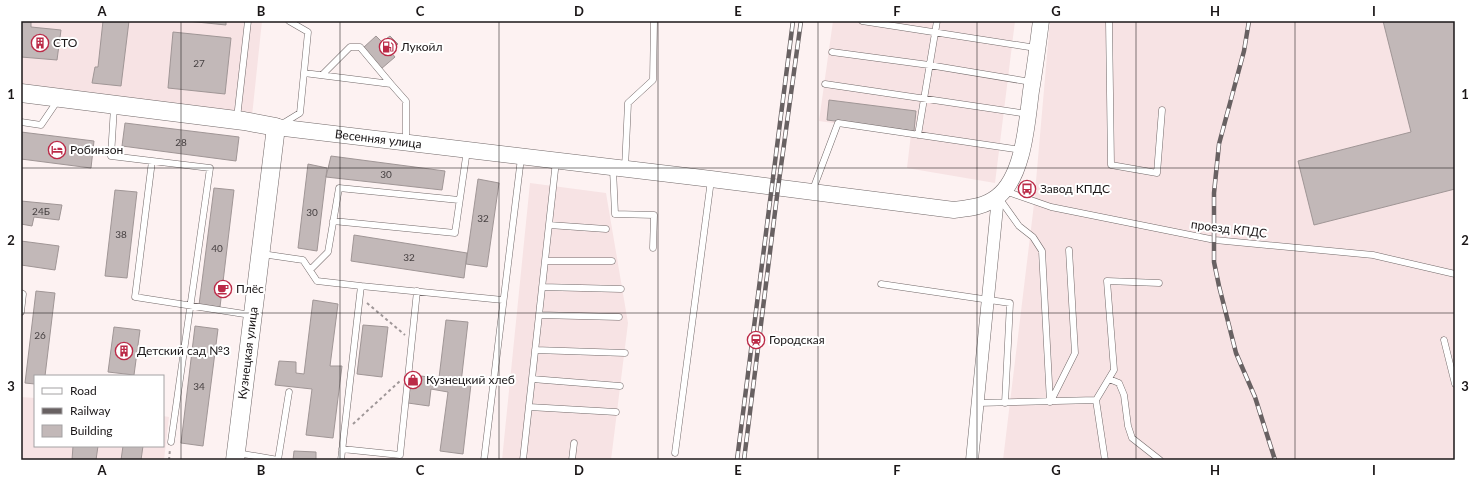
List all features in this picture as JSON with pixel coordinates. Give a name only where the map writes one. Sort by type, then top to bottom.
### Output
[{"type":"main road","name":"Весенняя улица","points":[[21,93],[237,120],[276,127]]},
{"type":"main road","name":"Кузнецкая улица","points":[[235,457],[276,127]]},
{"type":"street","points":[[972,460],[988,299],[1001,193],[1007,186],[1023,150],[1041,21]]},
{"type":"street","name":"Весенняя улица","points":[[276,127],[557,160],[954,210],[978,207],[1001,193]]},
{"type":"lane","points":[[237,120],[248,21]]},
{"type":"lane","points":[[276,127],[300,113],[308,32],[289,21]]},
{"type":"lane","points":[[653,248],[654,215],[615,214],[619,168],[628,103],[653,80],[654,21]]},
{"type":"lane","points":[[862,21],[1038,48]]},
{"type":"lane","points":[[918,135],[937,21]]},
{"type":"lane","points":[[1109,21],[1111,165],[1157,174],[1162,110]]},
{"type":"lane","points":[[322,75],[350,47],[360,47],[406,101],[406,143]]},
{"type":"lane","points":[[832,52],[929,65],[1032,82]]},
{"type":"lane","points":[[304,73],[391,84]]},
{"type":"lane","points":[[825,84],[1028,114]]},
{"type":"lane","points":[[21,122],[41,124],[60,98]]},
{"type":"lane","points":[[114,105],[111,156],[210,168],[171,442]]},
{"type":"lane","points":[[812,192],[838,123],[1023,150]]},
{"type":"lane","points":[[333,221],[455,233],[467,150]]},
{"type":"lane","points":[[484,460],[521,156]]},
{"type":"lane","points":[[523,460],[557,160]]},
{"type":"lane","points":[[152,161],[135,297],[252,316]]},
{"type":"lane","points":[[675,453],[711,179]]},
{"type":"lane","points":[[310,270],[328,252],[339,188],[459,200]]},
{"type":"lane","points":[[1001,193],[1019,226],[1034,237],[1042,251],[1050,402]]},
{"type":"lane","name":"проезд КПДС","points":[[1001,193],[1052,208],[1215,240],[1373,255],[1455,274]]},
{"type":"lane","points":[[549,225],[606,230]]},
{"type":"lane","points":[[1050,402],[1074,353],[1069,250]]},
{"type":"lane","points":[[260,254],[304,260],[317,281],[503,300]]},
{"type":"lane","points":[[545,261],[612,261]]},
{"type":"lane","points":[[1105,460],[1096,400],[1114,370],[1107,281],[1159,283]]},
{"type":"lane","points":[[881,284],[1010,303],[1005,403]]},
{"type":"lane","points":[[341,460],[361,286]]},
{"type":"lane","points":[[542,287],[621,289]]},
{"type":"lane","points":[[342,449],[400,455],[417,291]]},
{"type":"lane","points":[[21,293],[23,294],[21,312]]},
{"type":"lane","points":[[539,315],[619,317]]},
{"type":"lane","points":[[1444,340],[1455,384]]},
{"type":"lane","points":[[535,350],[625,353]]},
{"type":"lane","points":[[532,379],[620,386]]},
{"type":"lane","points":[[1109,379],[1119,383],[1124,395],[1128,426],[1132,438],[1160,460]]},
{"type":"lane","points":[[235,457],[278,460],[289,392]]},
{"type":"lane","points":[[977,403],[1096,400]]},
{"type":"lane","points":[[529,407],[616,412]]},
{"type":"lane","points":[[572,460],[574,443]]},
{"type":"path","points":[[360,298],[412,341]]},
{"type":"path","points":[[344,432],[408,374]]},
{"type":"path","points":[[169,460],[171,442]]},
{"type":"shaded area","points":[[21,21],[262,21],[252,116],[21,84]]},
{"type":"shaded area","points":[[833,21],[1015,21],[995,183],[907,168],[911,134],[819,121]]},
{"type":"shaded area","points":[[1050,21],[1455,21],[1455,460],[1003,460],[1034,204]]},
{"type":"shaded area","points":[[530,183],[606,193],[628,323],[611,460],[502,460]]},
{"type":"shaded area","points":[[21,397],[34,398],[34,447],[164,447],[164,416],[169,417],[164,460],[21,460]]},
{"type":"building","name":"СТО","points":[[21,21],[31,21],[31,27],[61,30],[57,60],[21,57]]},
{"type":"building","points":[[103,21],[129,21],[121,86],[92,83],[95,67],[98,67]]},
{"type":"building","points":[[187,21],[226,21],[226,25]]},
{"type":"building","points":[[1383,21],[1455,21],[1455,189],[1314,225],[1298,161],[1411,132]]},
{"type":"building","points":[[173,32],[231,38],[225,94],[168,88]]},
{"type":"building","points":[[376,36],[382,42],[390,36],[398,44],[390,51],[395,57],[381,69],[363,48]]},
{"type":"building","points":[[829,100],[916,111],[914,131],[827,120]]},
{"type":"building","points":[[125,123],[239,137],[236,161],[122,146]]},
{"type":"building","name":"Робинзон","points":[[21,132],[94,141],[91,168],[21,159]]},
{"type":"building","points":[[331,156],[445,171],[442,190],[326,177]]},
{"type":"building","points":[[308,164],[327,168],[317,251],[298,248]]},
{"type":"building","points":[[478,179],[499,183],[487,267],[466,264]]},
{"type":"building","points":[[214,188],[234,190],[220,307],[199,305]]},
{"type":"building","points":[[115,190],[137,192],[127,278],[105,276]]},
{"type":"building","points":[[21,201],[62,205],[59,220],[34,217],[32,226],[21,224]]},
{"type":"building","points":[[354,235],[467,253],[464,278],[351,261]]},
{"type":"building","points":[[21,241],[59,246],[55,270],[21,265]]},
{"type":"building","points":[[36,291],[55,293],[45,375],[34,375],[34,384],[25,383]]},
{"type":"building","points":[[313,300],[338,304],[330,366],[342,366],[333,438],[306,435],[312,389],[275,385],[279,361],[296,362],[296,373],[304,374]]},
{"type":"building","points":[[446,320],[468,322],[461,383],[471,384],[463,454],[440,451],[448,392],[431,389],[429,406],[408,403],[411,375],[439,378]]},
{"type":"building","points":[[363,325],[388,327],[382,377],[357,374]]},
{"type":"building","points":[[195,326],[218,329],[203,446],[181,443]]},
{"type":"building","name":"Детский сад №3","points":[[114,327],[140,330],[134,375],[108,372]]},
{"type":"building","points":[[73,447],[98,447],[96,460],[72,460]]},
{"type":"building","points":[[123,447],[143,447],[141,460],[121,460]]},
{"type":"building","points":[[294,451],[316,452],[316,460],[293,460]]},
{"type":"railway","points":[[737,460],[793,21]]},
{"type":"railway","points":[[744,460],[778,188],[801,21]]},
{"type":"railway","points":[[1249,21],[1244,51],[1219,144],[1214,193],[1214,262],[1236,353],[1255,397],[1275,460]]},
{"type":"place","name":"СТО","points":[[40,43]]},
{"type":"place","name":"Лукойл","points":[[388,47]]},
{"type":"place","name":"Робинзон","points":[[57,150]]},
{"type":"place","name":"Завод КПДС","points":[[1027,189]]},
{"type":"place","name":"Плёс","points":[[223,289]]},
{"type":"place","name":"Городская","points":[[756,340]]},
{"type":"place","name":"Детский сад №3","points":[[124,351]]},
{"type":"place","name":"Кузнецкий хлеб","points":[[413,380]]}]
